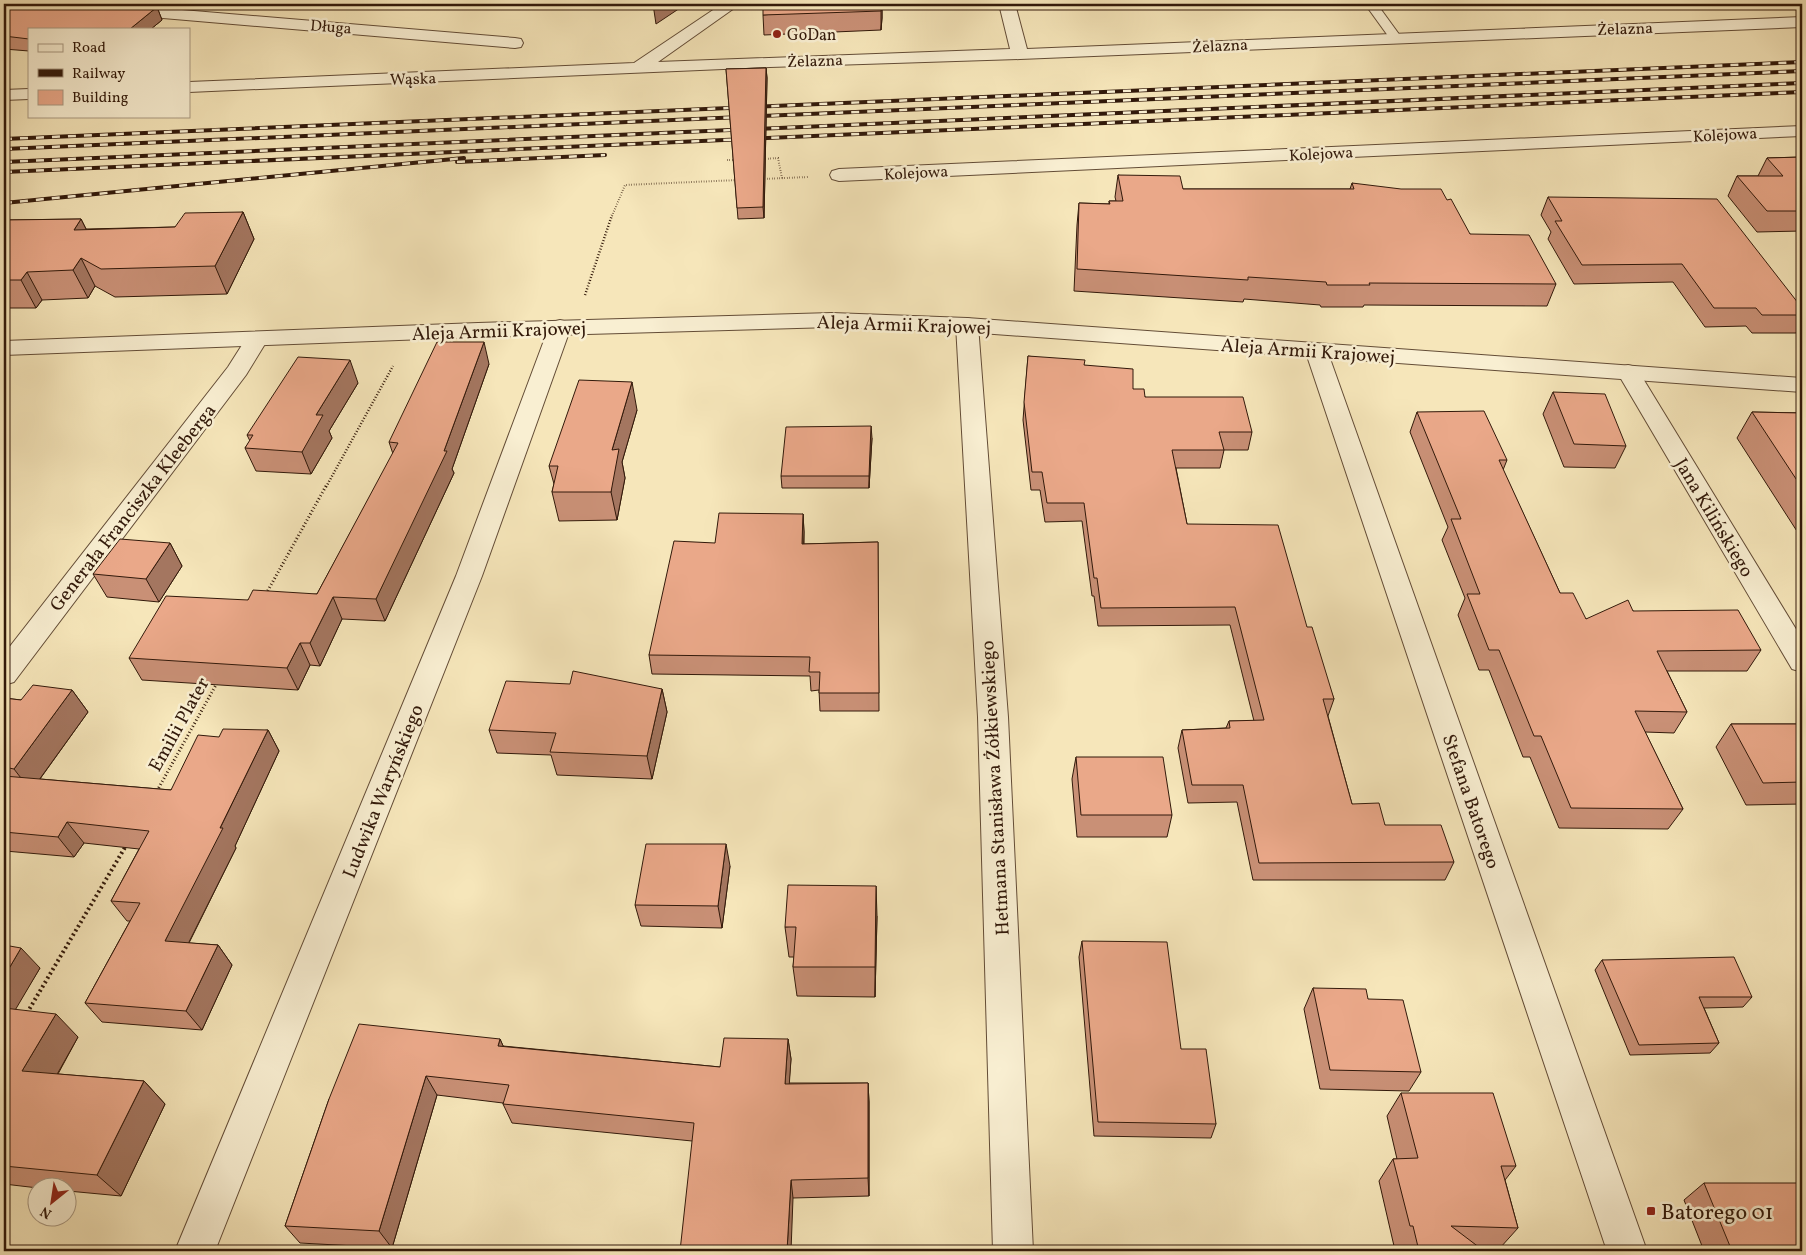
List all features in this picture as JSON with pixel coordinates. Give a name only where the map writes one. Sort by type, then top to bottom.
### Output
[{"type":"street","name":"Długa","points":[[58,4],[515,43]]},
{"type":"street","points":[[638,68],[732,4]]},
{"type":"street","points":[[1007,4],[1020,54]]},
{"type":"street","name":"Żelazna","points":[[638,68],[1802,22]]},
{"type":"street","name":"Wąska","points":[[190,87],[638,68]]},
{"type":"street","points":[[4,94],[28,94]]},
{"type":"street","name":"Kolejowa","points":[[839,176],[1802,131]]},
{"type":"street","name":"Aleja Armii Krajowej","points":[[4,348],[832,320],[967,325],[1802,386]]},
{"type":"street","name":"Hetmana Stanisława Żółkiewskiego","points":[[967,325],[993,716],[1013,1251]]},
{"type":"street","name":"Ludwika Waryńskiego","points":[[195,1251],[469,576],[560,328]]},
{"type":"street","name":"Generała Franciszka Kleeberga","points":[[4,674],[238,370],[257,339]]},
{"type":"street","name":"Stefana Batorego","points":[[1316,350],[1627,1251]]},
{"type":"street","name":"Jana Kilińskiego","points":[[1628,372],[1802,662]]},
{"type":"lane","points":[[1371,4],[1395,37]]},
{"type":"path","points":[[760,159],[778,158],[782,178]]},
{"type":"path","points":[[727,160],[744,160]]},
{"type":"path","points":[[762,179],[839,176]]},
{"type":"path","points":[[583,302],[616,201],[625,185],[742,180]]},
{"type":"path","points":[[266,595],[395,362]]},
{"type":"path","name":"Emilii Plater","points":[[156,794],[218,682]]},
{"type":"path","points":[[24,1020],[132,837]]},
{"type":"building","points":[[119,4],[157,7],[131,28],[28,28],[28,39],[4,36],[4,5]]},
{"type":"building","points":[[763,4],[882,4],[881,11],[763,15]]},
{"type":"building","points":[[766,68],[763,207],[737,208],[726,69]]},
{"type":"building","points":[[1802,157],[1802,211],[1767,211],[1737,176],[1783,176],[1767,158]]},
{"type":"building","points":[[1118,175],[1180,176],[1183,189],[1354,189],[1352,183],[1401,189],[1441,189],[1447,200],[1451,199],[1470,234],[1529,235],[1556,284],[1369,283],[1370,285],[1327,285],[1326,282],[1248,277],[1248,280],[1077,269],[1079,203],[1110,204],[1109,201],[1123,201]]},
{"type":"building","points":[[1548,197],[1717,199],[1802,308],[1802,315],[1762,315],[1756,308],[1714,308],[1682,264],[1582,265],[1555,221],[1562,221]]},
{"type":"building","points":[[243,212],[215,266],[101,269],[81,258],[73,270],[27,272],[21,280],[4,280],[4,220],[81,219],[74,230],[175,227],[185,213]]},
{"type":"building","points":[[437,342],[484,342],[444,451],[447,451],[376,599],[333,597],[310,643],[300,643],[287,668],[129,658],[166,596],[248,600],[253,590],[317,594],[398,443],[389,442]]},
{"type":"building","points":[[1028,356],[1085,360],[1084,365],[1133,369],[1133,389],[1144,389],[1145,397],[1243,397],[1252,432],[1219,432],[1224,450],[1172,450],[1187,524],[1278,525],[1307,627],[1312,627],[1334,699],[1323,699],[1352,804],[1379,803],[1385,825],[1441,825],[1454,862],[1259,863],[1243,785],[1192,785],[1182,730],[1230,728],[1229,721],[1264,720],[1235,607],[1101,608],[1097,578],[1094,578],[1084,503],[1047,503],[1042,472],[1032,472],[1024,402]]},
{"type":"building","points":[[298,357],[350,360],[316,415],[323,415],[302,452],[245,448],[253,435],[247,435]]},
{"type":"building","points":[[579,380],[632,382],[612,450],[619,449],[611,492],[552,492],[558,466],[549,466]]},
{"type":"building","points":[[1553,392],[1605,394],[1626,446],[1574,444]]},
{"type":"building","points":[[1484,411],[1507,460],[1499,460],[1560,593],[1573,593],[1586,619],[1628,600],[1633,611],[1738,610],[1761,650],[1657,651],[1687,712],[1635,711],[1683,809],[1571,808],[1541,736],[1534,736],[1499,650],[1489,650],[1467,594],[1480,594],[1451,519],[1461,519],[1417,412]]},
{"type":"building","points":[[1752,412],[1802,413],[1802,488]]},
{"type":"building","points":[[871,426],[869,476],[781,476],[786,427]]},
{"type":"building","points":[[719,513],[803,514],[802,544],[878,542],[879,693],[819,693],[820,672],[809,672],[810,657],[649,655],[674,541],[715,543]]},
{"type":"building","points":[[120,539],[170,543],[146,579],[93,574]]},
{"type":"building","points":[[573,671],[662,689],[647,756],[550,752],[556,733],[489,730],[506,681],[570,684]]},
{"type":"building","points":[[33,685],[72,690],[14,769],[4,767],[4,698],[21,700]]},
{"type":"building","points":[[1731,724],[1802,724],[1802,782],[1763,783]]},
{"type":"building","points":[[223,729],[268,730],[220,828],[223,828],[165,941],[218,945],[186,1011],[85,1003],[140,903],[111,901],[149,831],[67,822],[58,837],[4,832],[4,776],[171,790],[198,735],[219,737]]},
{"type":"building","points":[[1076,757],[1163,757],[1172,815],[1081,815]]},
{"type":"building","points":[[646,844],[726,844],[718,906],[635,905]]},
{"type":"building","points":[[788,885],[876,886],[875,967],[793,967],[796,927],[785,927]]},
{"type":"building","points":[[1082,941],[1167,942],[1181,1049],[1206,1049],[1216,1124],[1098,1122]]},
{"type":"building","points":[[4,945],[21,948],[4,977]]},
{"type":"building","points":[[1734,957],[1752,997],[1699,997],[1719,1043],[1639,1045],[1602,960]]},
{"type":"building","points":[[1313,988],[1366,989],[1368,999],[1403,1000],[1421,1072],[1330,1070]]},
{"type":"building","points":[[4,1008],[56,1014],[22,1071],[144,1081],[97,1175],[4,1166]]},
{"type":"building","points":[[359,1024],[500,1039],[498,1046],[720,1067],[724,1038],[788,1039],[785,1084],[868,1083],[868,1178],[791,1180],[787,1251],[680,1251],[694,1123],[503,1104],[509,1085],[426,1076],[379,1231],[285,1226],[329,1099]]},
{"type":"building","points":[[1401,1093],[1493,1093],[1516,1166],[1501,1166],[1518,1228],[1451,1226],[1484,1251],[1419,1251],[1413,1226],[1410,1226],[1393,1159],[1418,1158]]},
{"type":"building","points":[[1704,1183],[1802,1183],[1802,1251],[1732,1251]]},
{"type":"railway","points":[[4,139],[1802,62]]},
{"type":"railway","points":[[4,149],[1802,71]]},
{"type":"railway","points":[[4,162],[1802,83]]},
{"type":"railway","points":[[4,172],[1802,92]]},
{"type":"railway","points":[[457,162],[605,155]]},
{"type":"railway","points":[[4,203],[464,158]]},
{"type":"place","name":"GoDan","points":[[777,34]]},
{"type":"place","name":"Batorego 01","points":[[1651,1211]]}]
